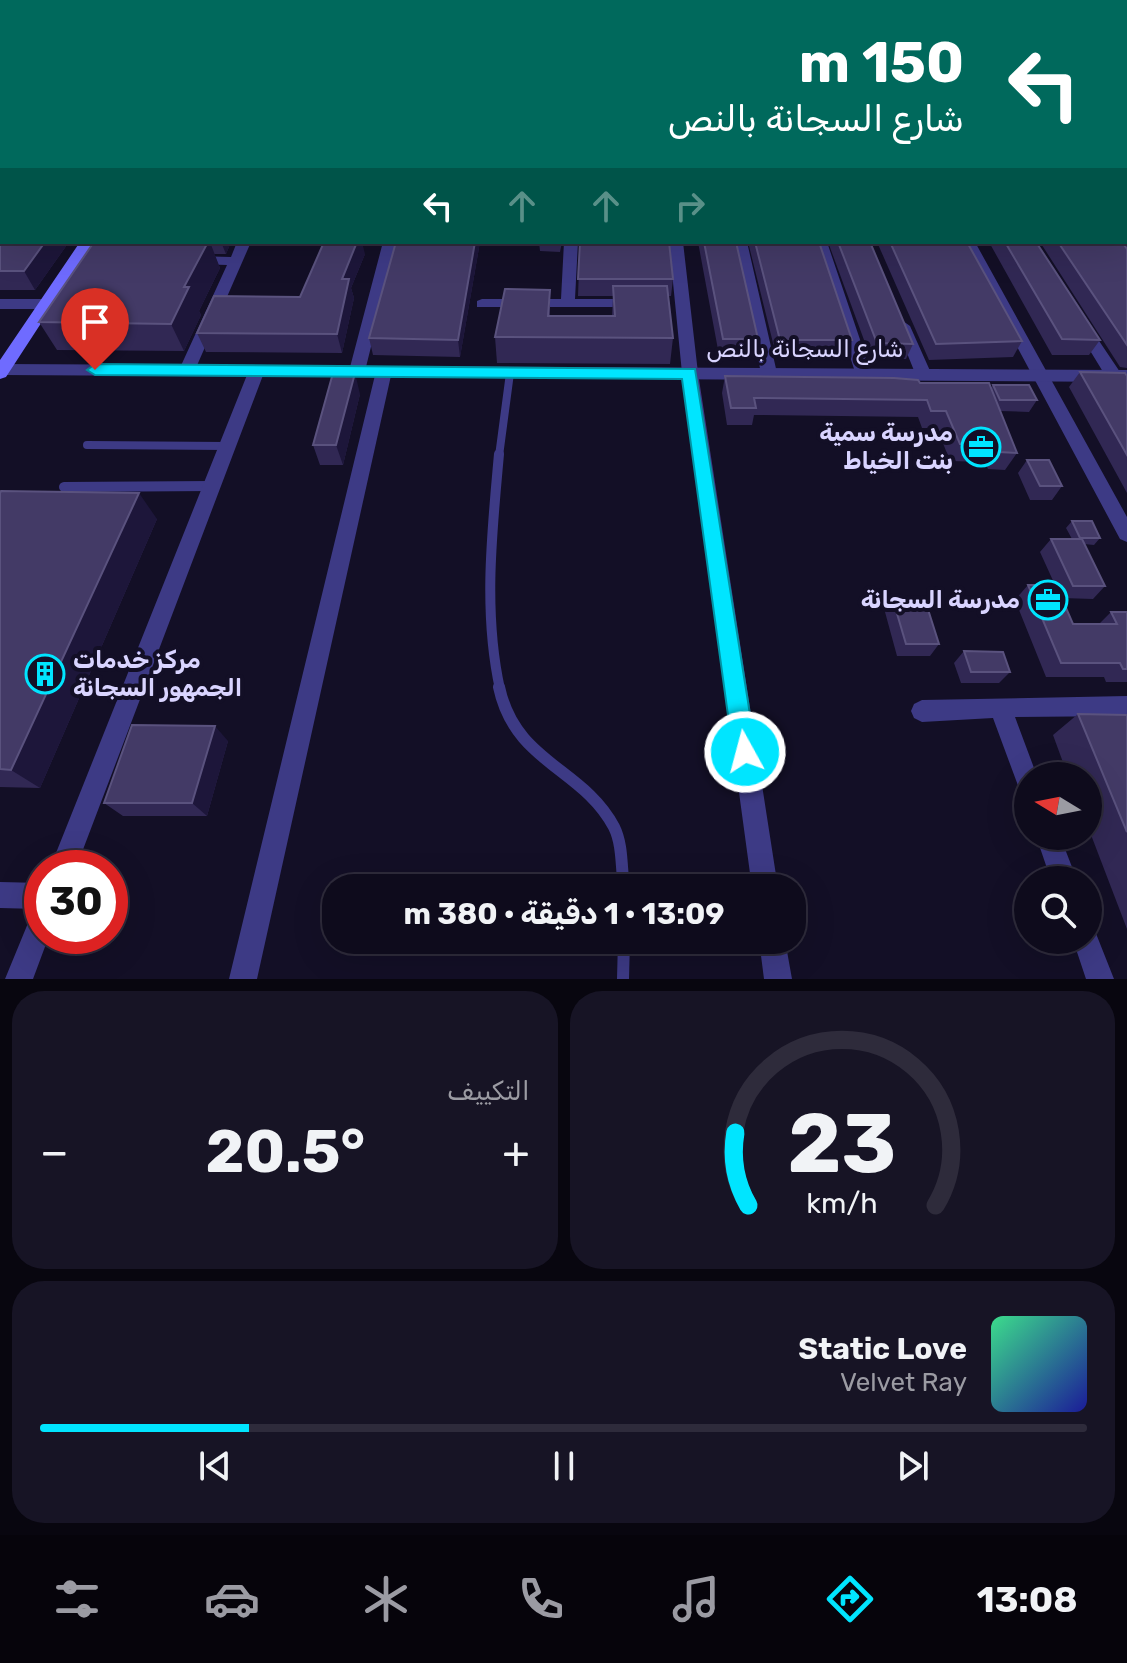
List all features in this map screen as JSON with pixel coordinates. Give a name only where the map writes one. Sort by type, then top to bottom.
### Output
[{"type":"main road","points":[[1,371],[45,304],[85,253]]},
{"type":"street","points":[[187,370],[243,244]]},
{"type":"street","points":[[357,371],[389,244]]},
{"type":"street","points":[[568,304],[571,244]]},
{"type":"street","points":[[676,244],[669,304],[690,373],[763,874]]},
{"type":"street","points":[[740,244],[769,373]]},
{"type":"street","points":[[821,244],[863,372]]},
{"type":"street","points":[[969,244],[1127,534]]},
{"type":"street","points":[[178,260],[236,261]]},
{"type":"street","points":[[0,304],[45,304]]},
{"type":"street","points":[[482,304],[669,304]]},
{"type":"street","points":[[1071,309],[1120,379]]},
{"type":"street","points":[[899,315],[923,373]]},
{"type":"street","points":[[70,850],[257,370]]},
{"type":"street","name":"شارع السجانة بالنص","points":[[1,371],[863,372],[1039,374],[1120,379]]},
{"type":"street","points":[[243,979],[384,371]]},
{"type":"street","points":[[922,711],[1127,706]]},
{"type":"street","points":[[1000,707],[1020,762]]},
{"type":"street","points":[[0,895],[24,896]]},
{"type":"street","points":[[19,979],[29,954]]},
{"type":"street","points":[[774,954],[778,979]]},
{"type":"street","points":[[1091,954],[1100,979]]},
{"type":"lane","points":[[510,373],[492,502],[491,593],[497,688],[517,734],[584,790],[614,828],[622,874]]},
{"type":"lane","points":[[87,445],[227,446]]},
{"type":"lane","points":[[64,487],[212,486]]},
{"type":"lane","points":[[623,979],[624,954]]},
{"type":"building","points":[[0,244],[44,244],[24,271],[0,271]]},
{"type":"building","points":[[93,244],[207,244],[184,287],[189,287],[171,324],[39,322]]},
{"type":"building","points":[[323,244],[356,244],[342,279],[349,279],[337,334],[197,333],[214,296],[300,297]]},
{"type":"building","points":[[395,244],[475,244],[458,340],[369,338]]},
{"type":"building","points":[[580,244],[669,244],[673,279],[578,279]]},
{"type":"building","points":[[704,244],[736,244],[758,339],[723,339]]},
{"type":"building","points":[[756,244],[820,244],[852,340],[780,340]]},
{"type":"building","points":[[839,244],[871,244],[913,344],[877,343]]},
{"type":"building","points":[[891,244],[968,244],[1022,341],[936,344]]},
{"type":"building","points":[[1006,244],[1037,244],[1100,340],[1062,339]]},
{"type":"building","points":[[1059,244],[1123,244],[1127,249],[1127,345]]},
{"type":"building","points":[[613,286],[667,286],[673,338],[495,337],[505,289],[550,290],[548,316],[615,316]]},
{"type":"building","points":[[1080,372],[1125,373],[1127,376],[1127,455]]},
{"type":"building","points":[[333,373],[355,373],[336,445],[313,445]]},
{"type":"building","points":[[725,376],[894,378],[918,380],[920,383],[989,383],[1017,453],[999,452],[996,445],[960,444],[946,411],[931,411],[927,400],[754,398],[756,408],[731,408]]},
{"type":"building","points":[[993,385],[1029,385],[1037,400],[1000,400]]},
{"type":"building","points":[[1027,460],[1049,460],[1062,486],[1040,486]]},
{"type":"building","name":"مركز خدمات الجمهور السجانة","points":[[1,491],[139,493],[11,770],[0,769]]},
{"type":"building","points":[[1072,521],[1092,521],[1100,538],[1080,538]]},
{"type":"building","points":[[1051,539],[1082,539],[1105,586],[1073,586]]},
{"type":"building","points":[[1028,585],[1056,585],[1073,624],[1117,624],[1111,612],[1127,612],[1127,669],[1123,669],[1120,663],[1061,663]]},
{"type":"building","points":[[893,600],[925,600],[939,644],[906,644]]},
{"type":"building","points":[[964,651],[1003,652],[1010,672],[971,672]]},
{"type":"building","points":[[1078,714],[1127,715],[1127,832],[1102,772],[1102,762],[1098,762]]},
{"type":"building","points":[[132,725],[215,726],[192,803],[104,803]]},
{"type":"place","name":"مدرسة سمية بنت الخياط","points":[[981,447]]},
{"type":"place","name":"مدرسة السجانة","points":[[1048,600]]},
{"type":"place","name":"مركز خدمات الجمهور السجانة","points":[[45,674]]},
{"type":"route","points":[[95,370],[690,373],[745,752]]}]
